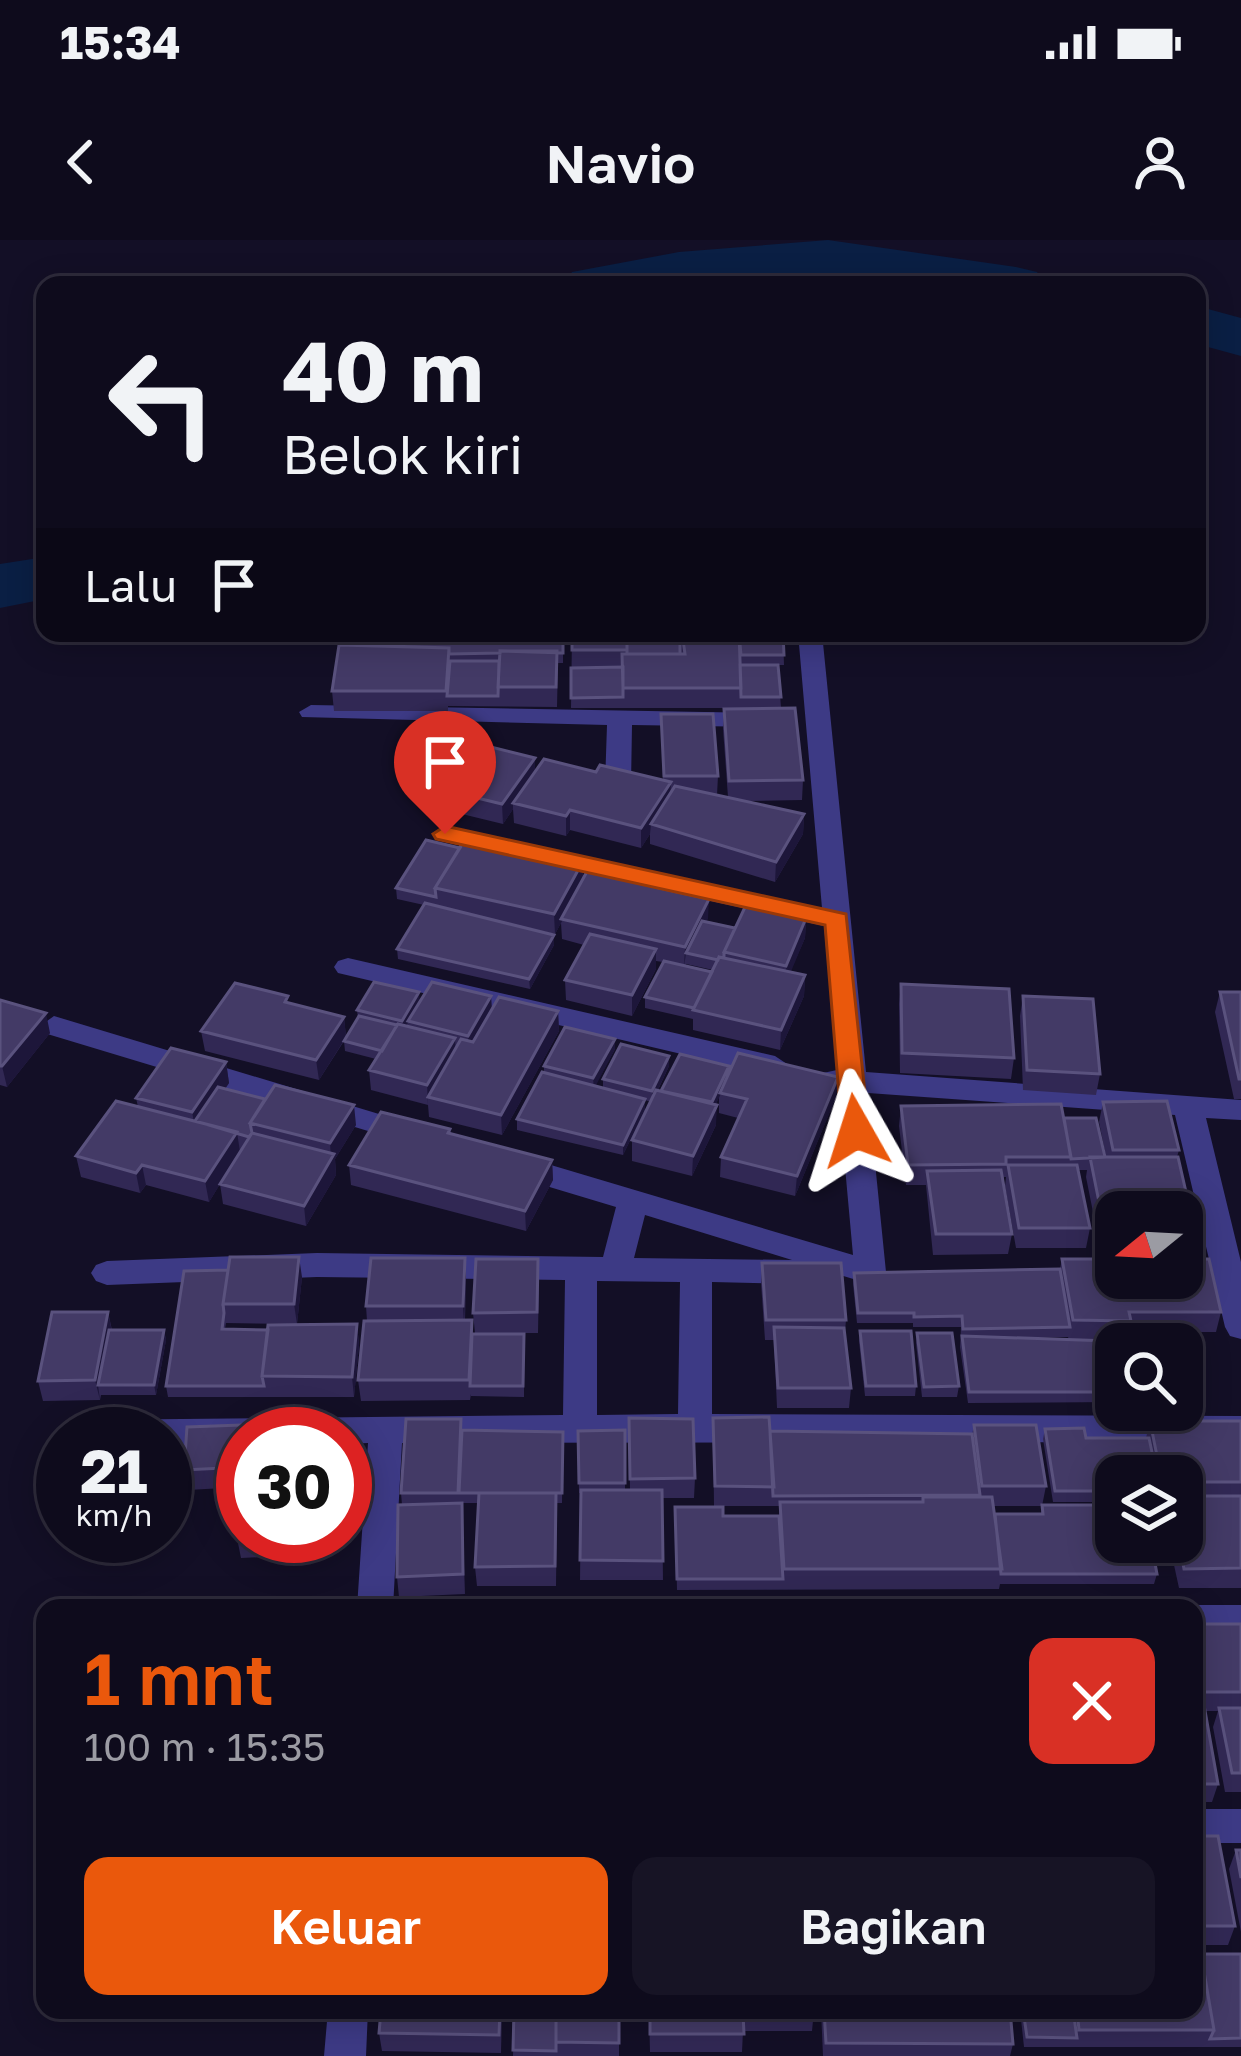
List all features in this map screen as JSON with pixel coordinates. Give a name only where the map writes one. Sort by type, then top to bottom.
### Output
[{"type":"street","points":[[811,642],[851,1084],[882,1272]]},
{"type":"street","points":[[311,712],[818,721]]},
{"type":"street","points":[[618,785],[620,718]]},
{"type":"street","points":[[445,834],[837,920]]},
{"type":"street","points":[[348,967],[851,1084],[1241,1110]]},
{"type":"street","points":[[55,1027],[433,1140]]},
{"type":"street","points":[[1189,1110],[1216,1272],[1241,1327]]},
{"type":"street","points":[[477,1154],[882,1272]]},
{"type":"street","points":[[615,1272],[633,1200]]},
{"type":"street","points":[[106,1273],[317,1264],[615,1272],[882,1272]]},
{"type":"street","points":[[580,1430],[581,1271]]},
{"type":"street","points":[[695,1427],[696,1271]]},
{"type":"street","points":[[192,1433],[695,1427],[1241,1429]]},
{"type":"street","points":[[376,1599],[386,1432]]},
{"type":"street","points":[[1203,1620],[1241,1620]]},
{"type":"street","points":[[1203,1826],[1241,1826]]},
{"type":"street","points":[[345,2056],[347,2019]]},
{"type":"building","points":[[563,642],[563,653],[449,654],[449,648],[357,645]]},
{"type":"building","points":[[572,642],[627,642],[627,650],[572,650]]},
{"type":"building","points":[[627,642],[680,642],[680,654],[627,654]]},
{"type":"building","points":[[683,642],[739,642],[741,688],[623,688],[622,654],[685,654]]},
{"type":"building","points":[[740,642],[783,642],[784,655],[741,655]]},
{"type":"building","points":[[339,645],[449,648],[446,691],[332,691]]},
{"type":"building","points":[[500,651],[557,651],[556,687],[498,687]]},
{"type":"building","points":[[450,661],[499,661],[498,696],[447,696]]},
{"type":"building","points":[[740,665],[778,665],[781,697],[741,697]]},
{"type":"building","points":[[623,667],[623,697],[571,698],[571,668]]},
{"type":"building","points":[[795,708],[803,780],[729,781],[724,709]]},
{"type":"building","points":[[661,714],[713,714],[718,776],[664,776]]},
{"type":"building","points":[[467,741],[535,758],[502,804],[432,787]]},
{"type":"building","points":[[544,759],[596,772],[600,765],[671,782],[641,828],[570,810],[566,816],[513,803]]},
{"type":"building","points":[[675,786],[804,814],[776,862],[651,824]]},
{"type":"building","points":[[465,839],[582,863],[554,914],[435,888]]},
{"type":"building","points":[[426,840],[460,848],[435,888],[436,897],[396,888]]},
{"type":"building","points":[[590,866],[662,882],[659,888],[709,899],[685,947],[561,919]]},
{"type":"building","points":[[425,903],[554,935],[529,979],[397,949]]},
{"type":"building","points":[[746,905],[806,918],[786,966],[724,952]]},
{"type":"building","points":[[702,921],[735,928],[724,958],[686,953]]},
{"type":"building","points":[[590,934],[656,949],[632,995],[565,980]]},
{"type":"building","points":[[719,957],[805,975],[781,1030],[693,1010]]},
{"type":"building","points":[[664,961],[712,972],[694,1008],[645,997]]},
{"type":"building","points":[[374,982],[419,992],[402,1021],[357,1010]]},
{"type":"building","points":[[432,982],[491,996],[468,1036],[408,1021]]},
{"type":"building","points":[[235,983],[344,1017],[316,1060],[201,1031]]},
{"type":"building","points":[[901,984],[1009,989],[1014,1058],[902,1053]]},
{"type":"building","points":[[1220,992],[1241,992],[1241,1079],[1239,1079]]},
{"type":"building","points":[[1023,996],[1093,999],[1100,1074],[1027,1070]]},
{"type":"building","points":[[499,997],[558,1011],[501,1115],[428,1097],[461,1039],[473,1042]]},
{"type":"building","points":[[0,1000],[46,1013],[2,1066],[0,1066]]},
{"type":"building","points":[[359,1016],[397,1025],[382,1051],[344,1041]]},
{"type":"building","points":[[398,1024],[455,1038],[427,1085],[369,1070]]},
{"type":"building","points":[[565,1027],[615,1039],[593,1078],[544,1066]]},
{"type":"building","points":[[621,1044],[669,1056],[652,1091],[603,1079]]},
{"type":"building","points":[[171,1048],[226,1062],[192,1112],[136,1098]]},
{"type":"building","points":[[738,1053],[838,1077],[797,1176],[721,1157],[747,1099],[720,1093]]},
{"type":"building","points":[[680,1054],[729,1066],[712,1102],[661,1091]]},
{"type":"building","points":[[542,1072],[645,1099],[623,1145],[517,1119]]},
{"type":"building","points":[[275,1085],[354,1105],[330,1143],[250,1123]]},
{"type":"building","points":[[218,1087],[265,1099],[250,1123],[249,1137],[195,1121]]},
{"type":"building","points":[[656,1090],[717,1105],[693,1156],[632,1140]]},
{"type":"building","points":[[116,1101],[237,1132],[205,1181],[142,1165],[136,1173],[76,1156]]},
{"type":"building","points":[[1167,1101],[1179,1150],[1113,1150],[1103,1102]]},
{"type":"building","points":[[1061,1104],[1071,1157],[1006,1157],[1006,1164],[908,1165],[901,1106]]},
{"type":"building","points":[[381,1112],[552,1160],[525,1211],[349,1165]]},
{"type":"building","points":[[1064,1118],[1096,1118],[1105,1157],[1071,1159]]},
{"type":"building","points":[[252,1133],[334,1154],[304,1206],[220,1184]]},
{"type":"building","points":[[1090,1157],[1178,1157],[1186,1191],[1097,1191]]},
{"type":"building","points":[[1008,1165],[1077,1165],[1090,1228],[1019,1228]]},
{"type":"building","points":[[1001,1170],[1012,1234],[936,1234],[927,1171]]},
{"type":"building","points":[[230,1257],[299,1257],[294,1304],[223,1304]]},
{"type":"building","points":[[371,1258],[465,1258],[463,1306],[366,1306]]},
{"type":"building","points":[[476,1259],[538,1259],[537,1312],[473,1313]]},
{"type":"building","points":[[1062,1259],[1095,1259],[1095,1299],[1203,1299],[1203,1259],[1209,1259],[1221,1312],[1129,1312],[1131,1321],[1073,1320]]},
{"type":"building","points":[[762,1263],[841,1263],[846,1320],[766,1320]]},
{"type":"building","points":[[1060,1269],[1070,1327],[963,1329],[962,1316],[858,1313],[854,1273]]},
{"type":"building","points":[[228,1270],[222,1329],[268,1330],[264,1386],[166,1386],[184,1271]]},
{"type":"building","points":[[52,1312],[108,1312],[95,1380],[38,1381]]},
{"type":"building","points":[[472,1320],[469,1380],[358,1380],[364,1321]]},
{"type":"building","points":[[357,1324],[352,1377],[262,1376],[268,1325]]},
{"type":"building","points":[[774,1327],[844,1328],[851,1388],[778,1388]]},
{"type":"building","points":[[109,1330],[164,1330],[154,1385],[98,1385]]},
{"type":"building","points":[[860,1331],[911,1331],[916,1386],[866,1386]]},
{"type":"building","points":[[917,1333],[952,1333],[959,1386],[924,1387]]},
{"type":"building","points":[[472,1334],[524,1334],[523,1386],[470,1386]]},
{"type":"building","points":[[962,1336],[1095,1341],[1095,1392],[969,1392]]},
{"type":"building","points":[[769,1417],[774,1487],[715,1486],[713,1418]]},
{"type":"building","points":[[629,1418],[693,1419],[695,1478],[630,1479]]},
{"type":"building","points":[[406,1419],[461,1419],[458,1493],[401,1493]]},
{"type":"building","points":[[1203,1421],[1241,1421],[1241,1482],[1203,1482],[1203,1455],[1157,1455],[1152,1431],[1203,1431]]},
{"type":"building","points":[[974,1425],[1036,1425],[1046,1486],[982,1486]]},
{"type":"building","points":[[216,1426],[216,1468],[192,1470],[192,1427]]},
{"type":"building","points":[[1084,1428],[1086,1438],[1149,1438],[1153,1455],[1095,1455],[1095,1491],[1055,1491],[1045,1429]]},
{"type":"building","points":[[462,1430],[563,1432],[562,1493],[459,1493]]},
{"type":"building","points":[[625,1430],[625,1483],[579,1483],[578,1431]]},
{"type":"building","points":[[770,1431],[972,1434],[980,1495],[773,1496]]},
{"type":"building","points":[[581,1490],[662,1490],[663,1561],[580,1560]]},
{"type":"building","points":[[479,1493],[556,1493],[555,1566],[475,1567]]},
{"type":"building","points":[[1203,1496],[1241,1496],[1241,1568],[1184,1569],[1183,1563],[1203,1563]]},
{"type":"building","points":[[923,1497],[992,1497],[1002,1569],[784,1569],[780,1502],[923,1502]]},
{"type":"building","points":[[462,1503],[463,1574],[397,1577],[398,1505]]},
{"type":"building","points":[[1042,1505],[1095,1505],[1095,1563],[1155,1563],[1157,1574],[1001,1574],[995,1514],[1043,1514]]},
{"type":"building","points":[[675,1507],[723,1507],[723,1516],[779,1516],[783,1579],[677,1579]]},
{"type":"building","points":[[1203,1624],[1241,1624],[1241,1692],[1203,1692]]},
{"type":"building","points":[[1203,1705],[1204,1705],[1218,1784],[1203,1784]]},
{"type":"building","points":[[1219,1708],[1241,1708],[1241,1773],[1232,1773]]},
{"type":"building","points":[[1203,1836],[1218,1836],[1235,1926],[1203,1926]]},
{"type":"building","points":[[1203,1954],[1241,1954],[1241,2038],[1210,2039],[1214,2030]]},
{"type":"building","points":[[1203,1967],[1214,2030],[1079,2030],[1078,2019],[1203,2019]]},
{"type":"building","points":[[380,2019],[500,2019],[499,2035],[379,2033]]},
{"type":"building","points":[[514,2019],[556,2019],[556,2051],[513,2050]]},
{"type":"building","points":[[556,2019],[619,2019],[619,2043],[556,2042]]},
{"type":"building","points":[[650,2019],[743,2019],[744,2034],[650,2034]]},
{"type":"building","points":[[825,2019],[1011,2019],[1013,2044],[826,2043]]},
{"type":"building","points":[[1024,2019],[1074,2019],[1077,2038],[1027,2037]]},
{"type":"waterway","points":[[645,276],[828,258],[953,276]]},
{"type":"waterway","points":[[1206,327],[1241,337]]},
{"type":"waterway","points":[[0,586],[36,580]]},
{"type":"route","points":[[445,834],[837,920],[856,1131]]}]
